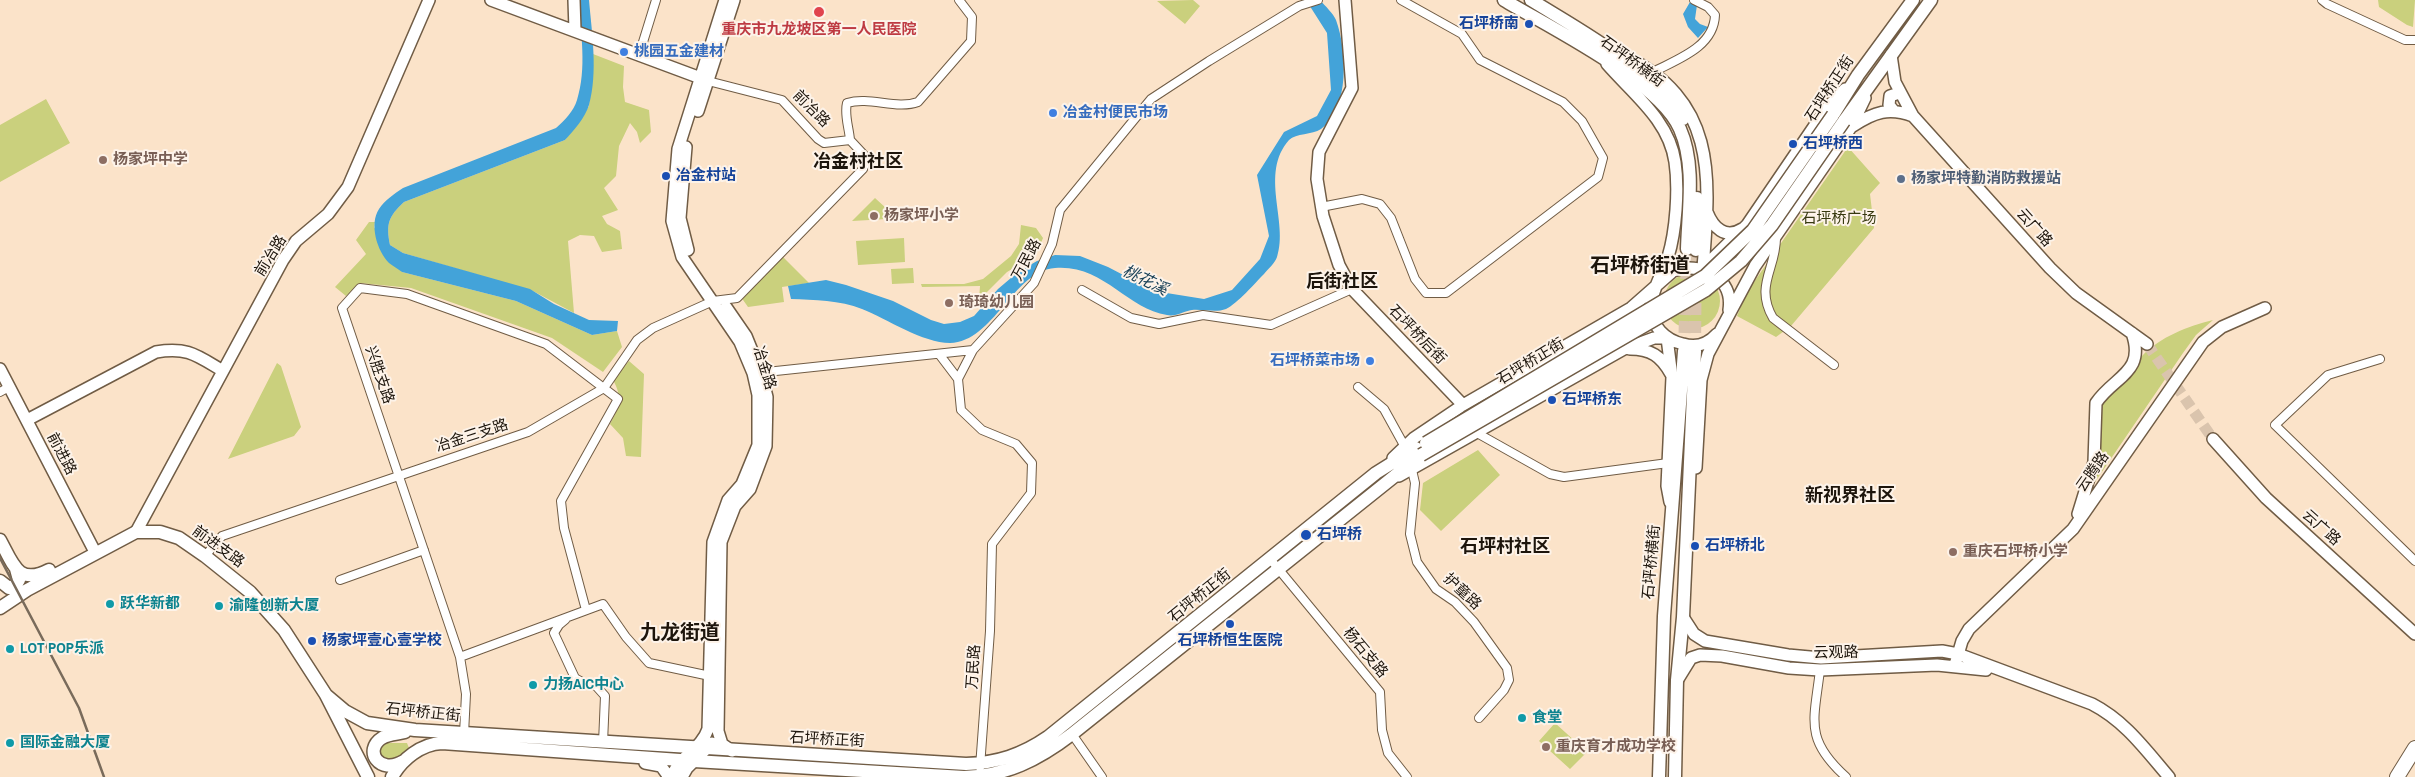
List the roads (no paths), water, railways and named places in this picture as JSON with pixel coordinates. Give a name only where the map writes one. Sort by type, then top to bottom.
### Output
[{"type":"highway","points":[[2396,777],[2415,748]]},
{"type":"main road","name":"石坪桥横街","points":[[1504,0],[1644,74],[1668,97],[1687,124],[1696,152],[1691,250]]},
{"type":"main road","name":"石坪桥横街","points":[[1531,0],[1606,54]]},
{"type":"main road","name":"石坪桥正街","points":[[1843,121],[1858,75],[1913,0]]},
{"type":"main road","name":"石坪桥正街","points":[[392,777],[407,759],[421,748],[442,743],[680,760],[698,753],[722,763],[980,770],[1018,768],[1039,758],[1072,734],[1414,450],[1705,276],[1753,230],[1843,121],[1931,0]]},
{"type":"main road","name":"石坪桥横街","points":[[1659,777],[1664,616],[1689,351],[1687,518],[1683,617],[1677,680],[1675,777]]},
{"type":"main road","name":"前进支路","points":[[0,608],[27,590],[136,532],[160,532],[179,538],[250,592],[267,610],[299,651],[326,695],[368,777]]},
{"type":"main road","points":[[0,540],[16,569],[19,580],[16,585],[8,588],[0,581]]},
{"type":"main road","points":[[16,569],[25,575],[38,575],[79,554],[96,552]]},
{"type":"main road","name":"石坪桥正街","points":[[326,695],[345,711],[367,722],[415,730],[660,747],[698,753],[734,751],[980,770],[1032,748],[1048,737],[1275,565]]},
{"type":"main road","points":[[407,759],[393,766],[386,766],[376,759],[374,747],[379,740],[386,736],[415,730]]},
{"type":"street","name":"前冶路","points":[[136,532],[283,260],[296,242],[328,214],[348,188],[429,0]]},
{"type":"street","name":"前冶路","points":[[491,0],[704,79],[782,100],[818,139],[824,142],[850,140]]},
{"type":"street","points":[[574,0],[575,30]]},
{"type":"street","points":[[639,54],[656,0]]},
{"type":"street","name":"冶金路","points":[[704,79],[725,0]]},
{"type":"street","name":"冶金路","points":[[713,730],[721,542],[735,506],[750,489],[766,446],[767,397],[757,373],[717,300],[682,257],[672,221],[678,149],[734,0]]},
{"type":"street","points":[[717,300],[737,298],[863,169],[866,162],[864,156],[850,140],[849,125],[844,112],[847,103],[857,100],[909,105],[918,102],[971,41],[972,16],[959,0]]},
{"type":"street","name":"万民路","points":[[980,770],[990,631],[992,544],[1031,493],[1032,463],[1016,444],[982,430],[961,410],[958,379],[973,350],[1034,283],[1052,244],[1060,210],[1151,99],[1299,6],[1318,0]]},
{"type":"street","name":"石坪桥后街","points":[[1345,0],[1352,88],[1319,152],[1317,178],[1321,207],[1338,265],[1352,288],[1463,405]]},
{"type":"street","points":[[1321,207],[1362,199],[1380,204],[1391,218],[1415,278],[1426,293],[1446,293],[1598,176],[1603,158],[1582,121],[1563,102],[1480,60],[1462,34],[1401,0]]},
{"type":"street","points":[[1653,72],[1698,47],[1708,38],[1714,25],[1715,15],[1708,7],[1694,0]]},
{"type":"street","points":[[2322,0],[2405,40],[2415,40]]},
{"type":"street","points":[[1606,54],[1644,65],[1653,72],[1674,91],[1686,107],[1700,135],[1707,166],[1707,212],[1702,268]]},
{"type":"street","points":[[1606,54],[1632,92],[1649,108],[1665,130],[1675,162],[1674,230],[1660,282],[1652,298],[1651,307],[1655,324],[1667,338],[1672,376],[1667,486],[1673,515]]},
{"type":"street","name":"云广路","points":[[1891,55],[1892,70],[1899,93],[1913,116],[2050,268],[2076,293],[2147,344]]},
{"type":"street","points":[[1702,268],[1747,226],[1826,110],[1858,75]]},
{"type":"street","points":[[1893,110],[1890,105],[1890,96],[1899,93]]},
{"type":"street","points":[[1687,518],[1695,483],[1701,380],[1708,354],[1755,266],[1776,236],[1843,121],[1865,118],[1893,110],[1913,116]]},
{"type":"street","points":[[1707,212],[1713,224],[1725,233],[1737,232],[1747,226]]},
{"type":"street","points":[[1776,236],[1777,252],[1767,274],[1765,286],[1768,309],[1773,318],[1834,365]]},
{"type":"street","points":[[1358,387],[1384,409],[1414,450],[1463,405],[1631,308],[1673,271],[1681,268],[1702,268],[1715,275],[1726,288],[1729,297],[1729,314]]},
{"type":"street","name":"兴胜支路","points":[[464,734],[466,694],[460,657],[342,308],[360,288],[407,294],[546,344],[604,388]]},
{"type":"street","points":[[1082,290],[1131,318],[1159,324],[1203,315],[1271,325],[1352,288]]},
{"type":"street","name":"冶金三支路","points":[[205,556],[222,536],[528,432],[604,388],[637,340],[653,328],[717,300]]},
{"type":"street","name":"云腾路","points":[[1956,659],[1969,629],[2073,529],[2203,342],[2222,327],[2265,308]]},
{"type":"street","points":[[1380,479],[1412,470],[1624,349],[1654,338],[1667,338],[1682,344],[1700,345],[1708,342],[1721,330]]},
{"type":"street","points":[[2073,529],[2094,462],[2094,412],[2096,403],[2101,396],[2132,368],[2137,346],[2132,333]]},
{"type":"street","points":[[27,420],[156,352],[176,349],[195,354],[223,371]]},
{"type":"street","points":[[1624,349],[1644,349],[1655,354],[1664,361],[1672,376]]},
{"type":"street","points":[[757,373],[973,350]]},
{"type":"street","points":[[939,354],[958,379]]},
{"type":"street","points":[[2380,359],[2328,375],[2275,425],[2415,561]]},
{"type":"street","name":"前进路","points":[[0,369],[5,390],[27,420],[96,552]]},
{"type":"street","name":"冶金路","points":[[713,730],[710,676],[713,542],[728,500],[742,484],[758,445],[757,373]]},
{"type":"street","points":[[586,610],[564,528],[561,501],[618,399],[604,388]]},
{"type":"street","points":[[1478,433],[1550,474],[1564,477],[1668,463]]},
{"type":"street","name":"云广路","points":[[2213,438],[2266,498],[2415,634]]},
{"type":"street","name":"护童路","points":[[1412,470],[1415,483],[1410,534],[1417,562],[1436,589],[1455,602],[1474,622],[1507,668],[1509,680],[1504,690],[1479,718]]},
{"type":"street","points":[[340,580],[424,550]]},
{"type":"street","name":"杨石支路","points":[[1275,565],[1380,692],[1382,730],[1388,753],[1407,777]]},
{"type":"street","points":[[460,657],[603,604],[626,637],[649,663],[710,676]]},
{"type":"street","points":[[572,615],[559,625],[555,630],[555,636],[575,678],[600,689],[605,696],[603,743]]},
{"type":"street","points":[[1677,680],[1687,663],[1700,655],[1699,647],[1705,641],[1694,634],[1683,617]]},
{"type":"street","name":"云观路","points":[[1705,641],[1779,654],[1821,658],[1942,650],[1956,659],[2007,673],[2092,704],[2110,713],[2126,728],[2169,777]]},
{"type":"street","name":"云观路","points":[[1700,655],[1722,656],[1789,668],[1820,670],[1956,659]]},
{"type":"street","points":[[1820,670],[1815,736],[1821,751],[1846,777]]},
{"type":"street","points":[[680,777],[713,730],[722,744],[734,751]]},
{"type":"street","points":[[1072,734],[1102,777]]},
{"type":"street","points":[[660,747],[676,753],[680,760],[680,777]]},
{"type":"street","points":[[619,755],[661,766],[670,777],[680,760]]},
{"type":"water","points":[[578,0],[589,0],[594,66],[589,105],[585,115],[575,128],[565,140],[404,202],[391,217],[388,232],[390,245],[403,253],[530,289],[554,304],[589,320],[618,321],[617,331],[592,335],[516,301],[402,272],[389,263],[381,252],[375,230],[376,215],[379,209],[387,200],[403,188],[556,128],[565,119],[576,104],[582,76],[582,38]]},
{"type":"water","points":[[1306,0],[1320,0],[1336,20],[1340,32],[1344,62],[1344,78],[1341,93],[1337,107],[1330,120],[1321,129],[1292,138],[1280,153],[1275,183],[1280,229],[1277,257],[1246,293],[1226,309],[1218,311],[1192,310],[1167,315],[1139,305],[1087,273],[1072,269],[1055,268],[1040,272],[1027,281],[979,331],[965,340],[950,343],[939,342],[917,335],[854,306],[827,301],[791,299],[788,286],[826,280],[893,301],[931,320],[944,324],[960,322],[974,316],[998,289],[1018,272],[1037,261],[1055,255],[1080,256],[1108,267],[1154,291],[1204,299],[1232,290],[1260,259],[1269,236],[1257,175],[1284,132],[1317,116],[1331,90],[1327,33]]},
{"type":"water","points":[[1690,2],[1697,5],[1695,19],[1700,24],[1708,27],[1698,38],[1688,27],[1683,14]]},
{"type":"tunnel","points":[[1684,351],[1687,249]]},
{"type":"tunnel","points":[[1695,351],[1696,250]]},
{"type":"tunnel","points":[[2147,344],[2213,439]]},
{"type":"railway","points":[[0,558],[79,708],[104,777]]},
{"type":"place","name":"重庆市九龙坡区第一人民医院","points":[[819,12]]},
{"type":"place","name":"石坪桥南","points":[[1529,24]]},
{"type":"place","name":"桃园五金建材","points":[[624,52]]},
{"type":"place","name":"冶金村便民市场","points":[[1053,113]]},
{"type":"place","name":"石坪桥西","points":[[1793,144]]},
{"type":"place","name":"杨家坪中学","points":[[103,160]]},
{"type":"place","name":"冶金村站","points":[[666,176]]},
{"type":"place","name":"杨家坪特勤消防救援站","points":[[1901,179]]},
{"type":"place","name":"杨家坪小学","points":[[874,216]]},
{"type":"place","name":"琦琦幼儿园","points":[[949,303]]},
{"type":"place","name":"石坪桥菜市场","points":[[1370,361]]},
{"type":"place","name":"石坪桥东","points":[[1552,400]]},
{"type":"place","name":"石坪桥","points":[[1306,535]]},
{"type":"place","name":"石坪桥北","points":[[1695,546]]},
{"type":"place","name":"重庆石坪桥小学","points":[[1953,552]]},
{"type":"place","name":"跃华新都","points":[[110,604]]},
{"type":"place","name":"渝隆创新大厦","points":[[219,606]]},
{"type":"place","name":"石坪桥恒生医院","points":[[1230,624]]},
{"type":"place","name":"杨家坪壹心壹学校","points":[[312,641]]},
{"type":"place","name":"LOT POP乐派","points":[[10,649]]},
{"type":"place","name":"力扬AIC中心","points":[[533,685]]},
{"type":"place","name":"食堂","points":[[1522,718]]},
{"type":"place","name":"国际金融大厦","points":[[10,743]]},
{"type":"place","name":"重庆育才成功学校","points":[[1546,747]]},
{"type":"district","name":"冶金村社区","points":[[858,162]]},
{"type":"district","name":"石坪桥街道","points":[[1640,267]]},
{"type":"district","name":"后街社区","points":[[1342,282]]},
{"type":"district","name":"新视界社区","points":[[1850,496]]},
{"type":"district","name":"石坪村社区","points":[[1505,547]]},
{"type":"district","name":"九龙街道","points":[[680,634]]},
{"type":"park label","name":"石坪桥广场","points":[[1839,219]]},
{"type":"water label","name":"桃花溪","points":[[1145,281]]}]
